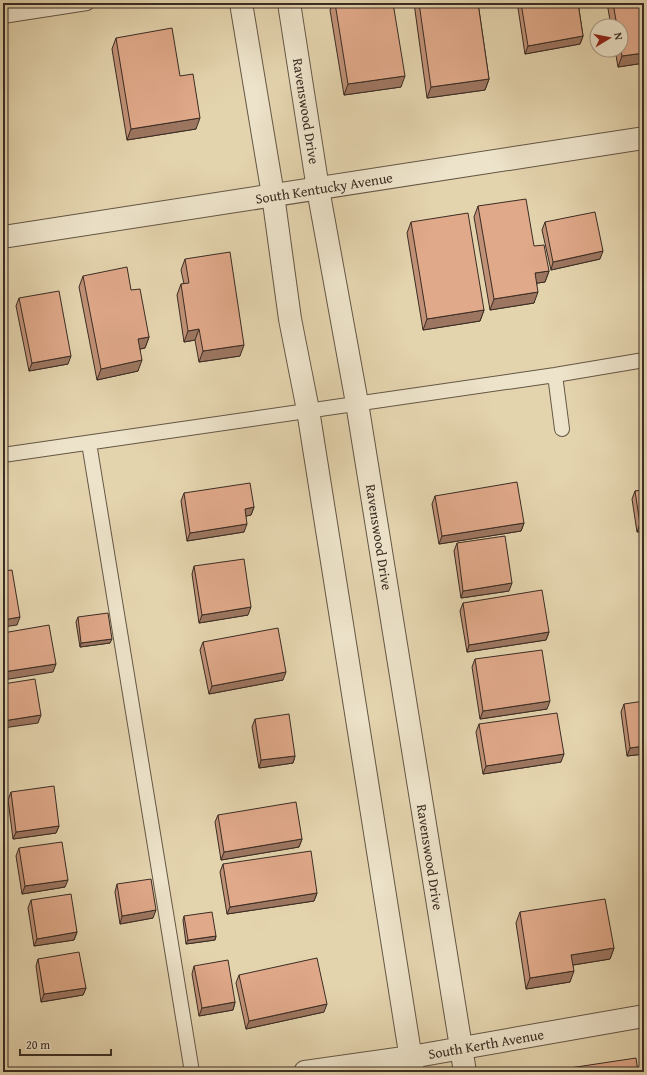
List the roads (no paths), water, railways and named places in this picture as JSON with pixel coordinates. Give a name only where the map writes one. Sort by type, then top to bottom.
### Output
[{"type":"street","points":[[241,3],[273,195],[290,319],[308,410],[412,1064]]},
{"type":"street","name":"Ravenswood Drive","points":[[289,3],[318,189],[357,403],[465,1072]]},
{"type":"street","name":"South Kentucky Avenue","points":[[3,237],[644,138]]},
{"type":"street","name":"South Kerth Avenue","points":[[305,1072],[412,1064],[461,1048],[644,1016]]},
{"type":"lane","points":[[3,16],[87,3]]},
{"type":"lane","points":[[3,455],[308,410],[555,376],[644,360]]},
{"type":"lane","points":[[555,376],[562,429]]},
{"type":"lane","points":[[89,443],[192,1072]]}]
